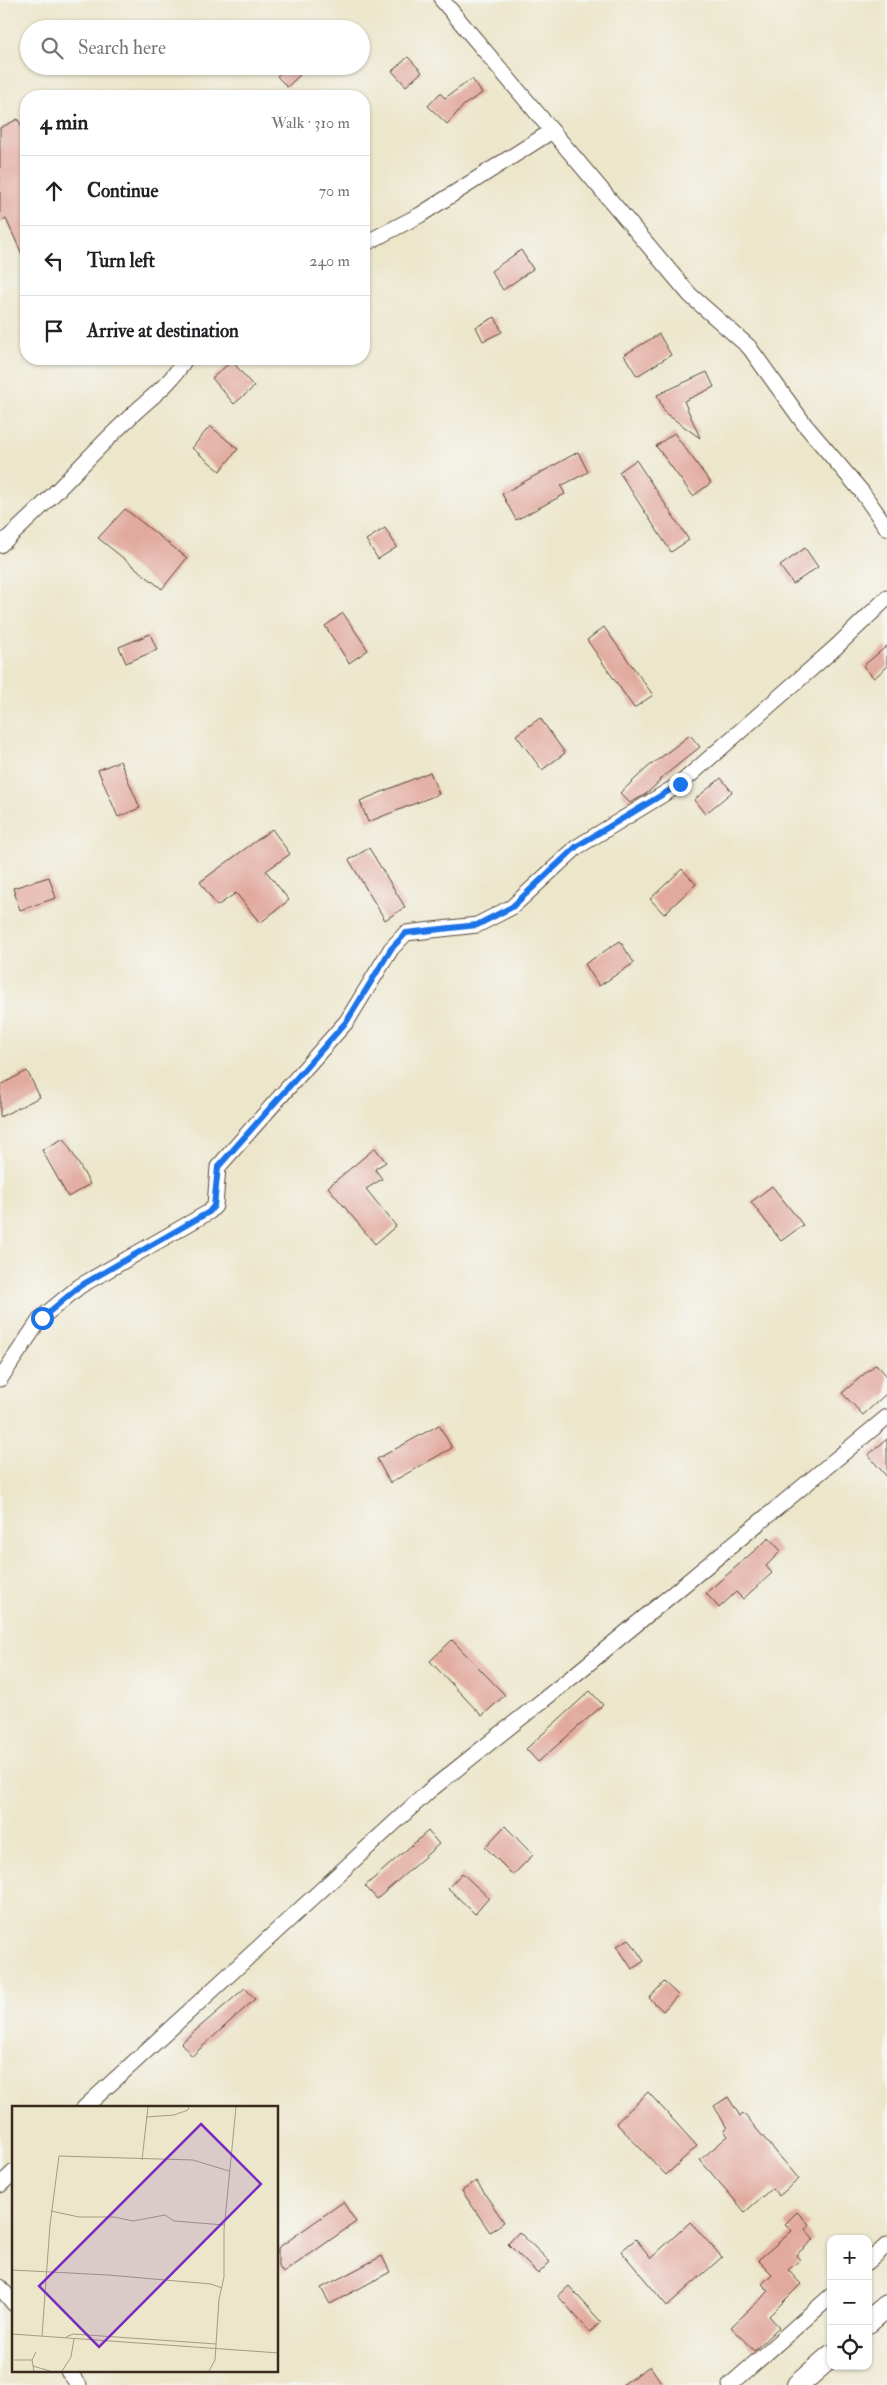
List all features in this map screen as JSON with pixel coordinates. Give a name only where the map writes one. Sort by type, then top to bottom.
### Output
[{"type":"main road","points":[[872,2319],[887,2306]]},
{"type":"main road","points":[[798,2385],[827,2360]]},
{"type":"street","points":[[442,0],[690,295],[749,347],[805,425],[862,492],[887,528]]},
{"type":"street","points":[[370,241],[420,215],[552,131]]},
{"type":"street","points":[[0,545],[24,525],[128,419],[175,376],[181,365]]},
{"type":"street","points":[[0,1379],[42,1318],[80,1286],[209,1212],[214,1206],[218,1167],[347,1021],[391,949],[406,933],[477,925],[512,907],[577,846],[680,784],[836,647],[887,598]]},
{"type":"street","points":[[86,2106],[429,1791],[577,1673],[887,1417]]},
{"type":"street","points":[[0,2185],[12,2174]]},
{"type":"street","points":[[872,2258],[887,2245]]},
{"type":"street","points":[[0,2286],[12,2301]]},
{"type":"street","points":[[730,2385],[827,2300]]},
{"type":"street","points":[[69,2372],[79,2385]]},
{"type":"building","points":[[408,57],[422,72],[406,86],[392,71]]},
{"type":"building","points":[[278,75],[300,75],[287,87]]},
{"type":"building","points":[[472,79],[482,93],[464,105],[447,124],[428,106],[440,93],[445,98]]},
{"type":"building","points":[[18,119],[20,123],[20,250],[6,219],[0,222],[0,128]]},
{"type":"building","points":[[521,250],[533,269],[503,290],[491,271]]},
{"type":"building","points":[[495,317],[502,332],[483,341],[476,327]]},
{"type":"building","points":[[659,334],[671,355],[637,376],[624,355]]},
{"type":"building","points":[[227,365],[235,365],[254,387],[234,404],[212,378]]},
{"type":"building","points":[[707,372],[714,387],[684,401],[700,438],[665,413],[657,395]]},
{"type":"building","points":[[210,426],[238,449],[220,471],[192,448]]},
{"type":"building","points":[[674,433],[711,483],[693,496],[656,446]]},
{"type":"building","points":[[578,452],[588,472],[561,486],[565,494],[516,520],[502,494]]},
{"type":"building","points":[[636,460],[689,540],[671,552],[619,472]]},
{"type":"building","points":[[125,509],[187,558],[162,589],[98,538]]},
{"type":"building","points":[[385,528],[397,547],[378,559],[366,540]]},
{"type":"building","points":[[805,548],[818,567],[793,584],[780,566]]},
{"type":"building","points":[[343,613],[368,650],[349,663],[325,626]]},
{"type":"building","points":[[604,627],[653,695],[634,708],[587,640]]},
{"type":"building","points":[[150,634],[157,650],[126,663],[119,647]]},
{"type":"building","points":[[887,646],[887,667],[874,678],[863,666]]},
{"type":"building","points":[[540,718],[565,753],[542,770],[516,735]]},
{"type":"building","points":[[690,735],[700,747],[659,780],[646,794],[630,803],[620,793],[647,768]]},
{"type":"building","points":[[120,761],[140,808],[118,817],[98,770]]},
{"type":"building","points":[[430,772],[439,794],[368,822],[360,801]]},
{"type":"building","points":[[721,778],[732,792],[705,814],[694,800]]},
{"type":"building","points":[[272,829],[290,854],[266,871],[289,900],[260,923],[236,893],[217,906],[200,882]]},
{"type":"building","points":[[369,848],[405,907],[385,920],[349,860]]},
{"type":"building","points":[[682,869],[696,884],[664,914],[650,899]]},
{"type":"building","points":[[49,877],[56,898],[20,910],[13,888]]},
{"type":"building","points":[[620,941],[634,963],[599,986],[585,964]]},
{"type":"building","points":[[27,1071],[40,1097],[0,1117],[0,1085]]},
{"type":"building","points":[[64,1138],[90,1184],[68,1197],[42,1150]]},
{"type":"building","points":[[375,1148],[386,1162],[375,1169],[382,1179],[366,1189],[396,1226],[375,1244],[328,1187]]},
{"type":"building","points":[[772,1186],[803,1225],[781,1241],[751,1202]]},
{"type":"building","points":[[876,1364],[887,1376],[887,1393],[863,1415],[842,1393]]},
{"type":"building","points":[[439,1425],[452,1448],[390,1483],[377,1459]]},
{"type":"building","points":[[887,1439],[887,1477],[868,1455]]},
{"type":"building","points":[[769,1538],[781,1551],[766,1566],[772,1573],[743,1599],[736,1592],[719,1608],[706,1593]]},
{"type":"building","points":[[452,1640],[505,1695],[482,1716],[430,1661]]},
{"type":"building","points":[[590,1691],[603,1705],[538,1762],[526,1749]]},
{"type":"building","points":[[505,1826],[533,1855],[513,1875],[485,1847]]},
{"type":"building","points":[[428,1831],[439,1844],[377,1899],[365,1886]]},
{"type":"building","points":[[462,1873],[489,1898],[475,1914],[448,1888]]},
{"type":"building","points":[[629,1939],[644,1961],[632,1969],[617,1946]]},
{"type":"building","points":[[664,1982],[678,1995],[663,2011],[649,1998]]},
{"type":"building","points":[[245,1988],[255,1999],[192,2056],[181,2043]]},
{"type":"building","points":[[648,2092],[697,2146],[666,2175],[616,2123]]},
{"type":"building","points":[[728,2097],[740,2116],[743,2113],[799,2179],[779,2196],[772,2188],[745,2212],[700,2160],[728,2136],[724,2130],[727,2128],[714,2106]]},
{"type":"building","points":[[476,2181],[504,2222],[490,2232],[462,2191]]},
{"type":"building","points":[[343,2202],[356,2222],[283,2273],[279,2267],[279,2247]]},
{"type":"building","points":[[797,2212],[809,2224],[805,2229],[814,2239],[796,2255],[800,2260],[788,2270],[801,2284],[769,2316],[779,2327],[754,2351],[731,2327],[769,2291],[762,2284],[772,2274],[758,2260],[792,2231],[785,2224]]},
{"type":"building","points":[[690,2222],[722,2257],[667,2306],[621,2251],[636,2239],[651,2258]]},
{"type":"building","points":[[519,2232],[550,2262],[538,2274],[508,2244]]},
{"type":"building","points":[[382,2256],[390,2272],[330,2304],[321,2288]]},
{"type":"building","points":[[569,2286],[601,2322],[590,2332],[558,2296]]},
{"type":"building","points":[[650,2366],[663,2385],[622,2385]]},
{"type":"route","points":[[42,1318],[80,1286],[209,1212],[214,1206],[218,1167],[347,1021],[391,949],[406,933],[477,925],[512,907],[577,846],[680,784]]}]
